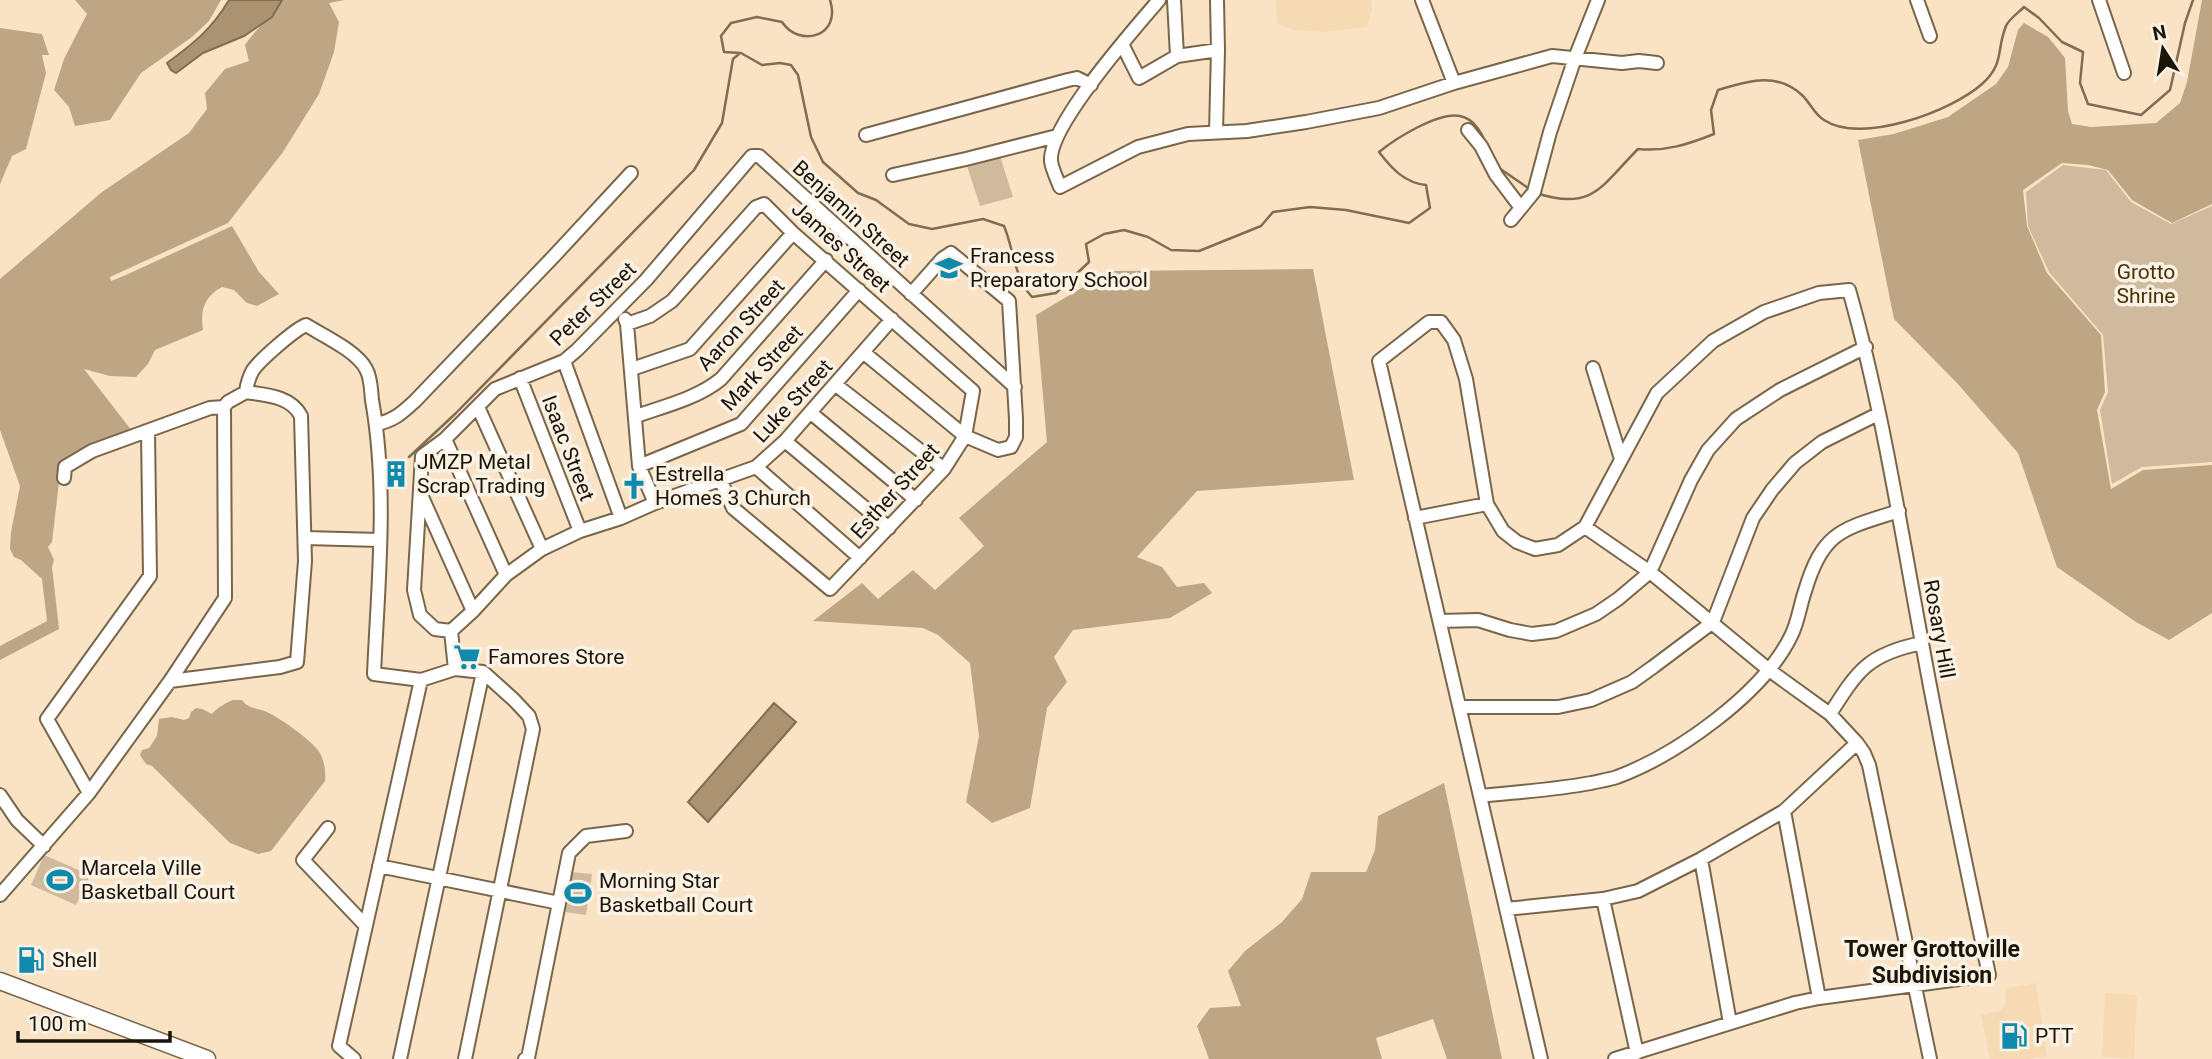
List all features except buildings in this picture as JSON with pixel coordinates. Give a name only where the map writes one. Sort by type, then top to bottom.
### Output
[{"type":"main road","points":[[0,981],[207,1059]]},
{"type":"street","points":[[1159,0],[1091,85],[1057,136],[1051,160],[1060,187],[1138,147],[1188,134],[1247,131],[1378,108],[1454,83],[1552,56],[1657,64]]},
{"type":"street","points":[[1174,0],[1177,56]]},
{"type":"street","points":[[1216,132],[1217,0]]},
{"type":"street","points":[[1422,0],[1454,83]]},
{"type":"street","points":[[1511,220],[1534,192],[1550,132],[1598,0]]},
{"type":"street","points":[[1917,0],[1930,36]]},
{"type":"street","points":[[2099,0],[2124,73]]},
{"type":"street","points":[[1122,44],[1139,78],[1177,56],[1218,50]]},
{"type":"street","points":[[866,135],[1077,78],[1091,85]]},
{"type":"street","points":[[1468,130],[1481,146],[1496,175],[1521,208]]},
{"type":"street","points":[[893,175],[1057,136]]},
{"type":"street","name":"Benjamin Street","points":[[755,155],[760,156],[1015,387]]},
{"type":"street","name":"Peter Street","points":[[451,631],[435,629],[420,615],[414,590],[422,456],[445,439],[495,388],[564,361],[654,271],[755,155]]},
{"type":"street","points":[[376,424],[389,422],[415,401],[631,173]]},
{"type":"street","name":"James Street","points":[[627,324],[650,316],[672,301],[756,207],[764,204],[793,233],[892,319]]},
{"type":"street","points":[[632,369],[690,349],[793,233]]},
{"type":"street","points":[[863,352],[965,436],[998,450],[1011,447],[1016,437],[1009,301],[951,253],[942,259],[911,294]]},
{"type":"street","name":"Aaron Street","points":[[636,416],[712,387],[722,379],[826,260]]},
{"type":"street","name":"Mark Street","points":[[639,466],[741,424],[859,290]]},
{"type":"street","name":"Rosary Hill","points":[[1621,459],[1657,393],[1713,341],[1764,312],[1819,293],[1849,290],[1866,347],[1989,975],[1915,985]]},
{"type":"street","points":[[618,309],[627,324],[639,466],[655,503]]},
{"type":"street","name":"Luke Street","points":[[451,631],[506,575],[542,549],[580,531],[756,467],[811,413],[892,319]]},
{"type":"street","name":"Esther Street","points":[[720,479],[733,508],[830,589],[944,469],[965,436],[973,391],[892,319]]},
{"type":"street","points":[[1541,1059],[1379,361],[1429,323],[1441,322],[1454,340],[1466,379],[1488,504],[1503,531],[1517,542],[1535,549],[1558,545],[1585,527],[1621,459],[1593,368]]},
{"type":"street","points":[[246,392],[254,368],[293,331],[306,325],[338,344],[367,369],[376,424],[381,493],[374,674],[421,680],[455,669],[483,672],[529,716],[533,729],[466,1059]]},
{"type":"street","points":[[1440,621],[1478,620],[1532,634],[1556,631],[1596,614],[1650,572],[1691,480],[1708,450],[1736,419],[1780,390],[1866,347]]},
{"type":"street","points":[[564,361],[621,518]]},
{"type":"street","name":"Isaac Street","points":[[520,378],[580,531]]},
{"type":"street","points":[[836,385],[944,469]]},
{"type":"street","points":[[0,895],[89,793],[170,681],[225,598],[224,407],[246,392],[289,401],[301,416],[305,538],[297,662],[280,667],[170,681]]},
{"type":"street","points":[[64,478],[65,467],[92,451],[210,408],[224,407]]},
{"type":"street","points":[[478,407],[542,549]]},
{"type":"street","points":[[811,413],[916,500]]},
{"type":"street","points":[[1460,708],[1558,707],[1591,699],[1632,682],[1713,622],[1753,518],[1772,489],[1796,463],[1822,442],[1878,414]]},
{"type":"street","points":[[89,793],[47,719],[150,576],[148,432]]},
{"type":"street","points":[[445,439],[506,575]]},
{"type":"street","points":[[785,441],[889,528]]},
{"type":"street","points":[[756,467],[860,558]]},
{"type":"street","points":[[420,494],[473,611]]},
{"type":"street","points":[[1415,518],[1488,504]]},
{"type":"street","points":[[1480,796],[1571,787],[1615,778],[1701,732],[1769,670],[1791,636],[1812,566],[1823,548],[1840,532],[1899,511]]},
{"type":"street","points":[[1585,527],[1650,572],[1769,670],[1830,715],[1864,753],[1869,765],[1930,1059]]},
{"type":"street","points":[[305,538],[380,540]]},
{"type":"street","points":[[451,631],[455,669]]},
{"type":"street","points":[[1830,715],[1852,678],[1877,657],[1922,643]]},
{"type":"street","points":[[400,1059],[483,672]]},
{"type":"street","points":[[354,1059],[338,1046],[421,680]]},
{"type":"street","points":[[1506,909],[1603,899],[1638,891],[1701,859],[1784,811],[1857,743]]},
{"type":"street","points":[[0,795],[17,820],[44,846]]},
{"type":"street","points":[[1784,811],[1819,998]]},
{"type":"street","points":[[328,828],[303,860],[365,925]]},
{"type":"street","points":[[524,1059],[528,1058],[569,853],[586,836],[626,831]]},
{"type":"street","points":[[1701,859],[1730,1023]]},
{"type":"street","points":[[379,866],[559,904]]},
{"type":"street","points":[[1603,899],[1637,1053]]},
{"type":"street","points":[[1615,1059],[1819,998],[1915,985]]},
{"type":"shaded area","points":[[75,0],[221,0],[209,21],[192,37],[141,73],[110,120],[75,126],[69,107],[54,90],[64,59],[87,14]]},
{"type":"shaded area","points":[[229,0],[282,0],[272,17],[244,36],[203,53],[176,73],[171,70],[167,63],[202,35]]},
{"type":"shaded area","points":[[282,0],[345,0],[329,3],[339,22],[334,52],[319,94],[283,152],[228,223],[110,277],[111,281],[126,275],[232,226],[259,272],[279,294],[257,306],[247,303],[234,290],[222,287],[207,300],[202,316],[203,330],[155,350],[148,364],[136,377],[110,376],[84,369],[132,431],[61,465],[52,542],[48,547],[54,560],[52,567],[59,629],[0,660],[0,646],[47,621],[42,579],[14,557],[10,549],[20,486],[0,430],[0,279],[102,192],[189,133],[207,109],[205,93],[225,69],[249,61],[245,45]]},
{"type":"shaded area","points":[[1276,0],[1371,0],[1372,9],[1367,27],[1323,32],[1293,30],[1277,23]]},
{"type":"shaded area","points":[[2202,0],[2212,0],[2212,204],[2172,223],[2132,200],[2108,170],[2062,163],[2023,190],[2027,226],[2047,273],[2101,335],[2105,392],[2097,410],[2111,489],[2143,470],[2212,465],[2212,613],[2169,640],[2136,622],[2057,567],[2018,453],[1957,383],[1894,319],[1858,140],[1894,134],[1948,117],[1996,84],[2008,67],[2018,30],[2024,23],[2048,37],[2065,58],[2068,111],[2072,124],[2091,127],[2156,123],[2180,103],[2187,82]]},
{"type":"shaded area","points":[[0,28],[42,34],[49,55],[42,55],[46,73],[26,149],[12,156],[0,184]]},
{"type":"shaded area","points":[[1313,269],[1354,480],[1197,491],[1137,557],[1162,567],[1177,587],[1204,583],[1212,593],[1170,618],[1073,630],[1054,657],[1067,682],[1047,708],[1030,808],[992,823],[966,802],[979,736],[970,663],[938,635],[923,628],[813,621],[862,583],[878,599],[913,570],[935,590],[984,546],[959,518],[1047,442],[1036,315],[1110,271]]},
{"type":"shaded area","points":[[233,700],[242,700],[253,708],[267,712],[307,739],[317,749],[325,769],[325,781],[271,851],[258,854],[230,843],[152,766],[146,764],[140,755],[157,736],[159,719],[172,717],[184,720],[189,718],[196,708],[212,714]]},
{"type":"shaded area","points":[[774,703],[796,722],[708,822],[688,802]]},
{"type":"shaded area","points":[[1444,783],[1502,1059],[1447,1059],[1433,1019],[1376,1038],[1382,1059],[1209,1059],[1197,1026],[1210,1008],[1241,1006],[1228,971],[1245,951],[1282,922],[1302,899],[1311,872],[1366,872],[1375,850],[1378,816]]},
{"type":"shaded area","name":"PTT","points":[[2036,983],[2047,1056],[1990,1059],[1981,1015],[2000,1011],[2006,1003],[2005,989]]},
{"type":"shaded area","points":[[2105,993],[2137,995],[2134,1059],[2102,1057]]},
{"type":"green space","points":[[999,153],[1013,197],[980,206],[966,163]]},
{"type":"green space","name":"Grotto Shrine","points":[[2063,165],[2106,170],[2131,202],[2171,224],[2212,206],[2212,462],[2142,467],[2112,484],[2100,410],[2108,392],[2103,335],[2049,272],[2028,226],[2026,192]]},
{"type":"green space","name":"Marcela Ville Basketball Court","points":[[44,855],[90,875],[76,905],[31,885]]},
{"type":"green space","name":"Morning Star Basketball Court","points":[[571,872],[592,874],[586,915],[565,912]]},
{"type":"waterway","points":[[830,0],[830,23],[817,35],[798,35],[782,22],[757,17],[731,23],[721,36],[724,52],[741,53],[762,65],[791,65],[798,75],[811,137],[823,162],[858,193],[876,200],[909,224],[932,229],[983,219],[1004,226],[1021,281],[1032,297],[1056,293],[1089,262],[1086,244],[1104,234],[1124,230],[1148,237],[1171,250],[1199,251],[1261,226],[1273,212],[1310,207],[1346,210],[1409,223],[1430,208],[1426,185],[1418,184],[1400,174],[1379,152],[1418,127],[1451,116],[1460,116],[1473,123],[1486,143]]},
{"type":"waterway","points":[[1536,193],[1555,198],[1584,197],[1605,184],[1638,149],[1677,146],[1714,134],[1711,110],[1718,90],[1751,81],[1773,81],[1793,88],[1821,118],[1840,127],[1882,127],[1929,114],[1950,105],[1982,84],[1997,63],[2006,26],[2024,7],[2062,42],[2083,52],[2080,83],[2088,104],[2141,115],[2170,90],[2193,0]]},
{"type":"waterway","points":[[409,457],[455,414],[694,170],[722,123],[733,59],[739,54]]},
{"type":"waterway","points":[[1497,164],[1531,190]]},
{"type":"place","name":"Francess Preparatory School","points":[[949,268]]},
{"type":"place","name":"JMZP Metal Scrap Trading","points":[[396,474]]},
{"type":"place","name":"Estrella Homes 3 Church","points":[[634,486]]},
{"type":"place","name":"Famores Store","points":[[467,657]]},
{"type":"place","name":"Marcela Ville Basketball Court","points":[[60,880]]},
{"type":"place","name":"Morning Star Basketball Court","points":[[578,893]]},
{"type":"place","name":"Shell","points":[[31,960]]},
{"type":"place","name":"PTT","points":[[2014,1036]]},
{"type":"district","name":"Tower Grottoville Subdivision","points":[[1932,962]]}]
